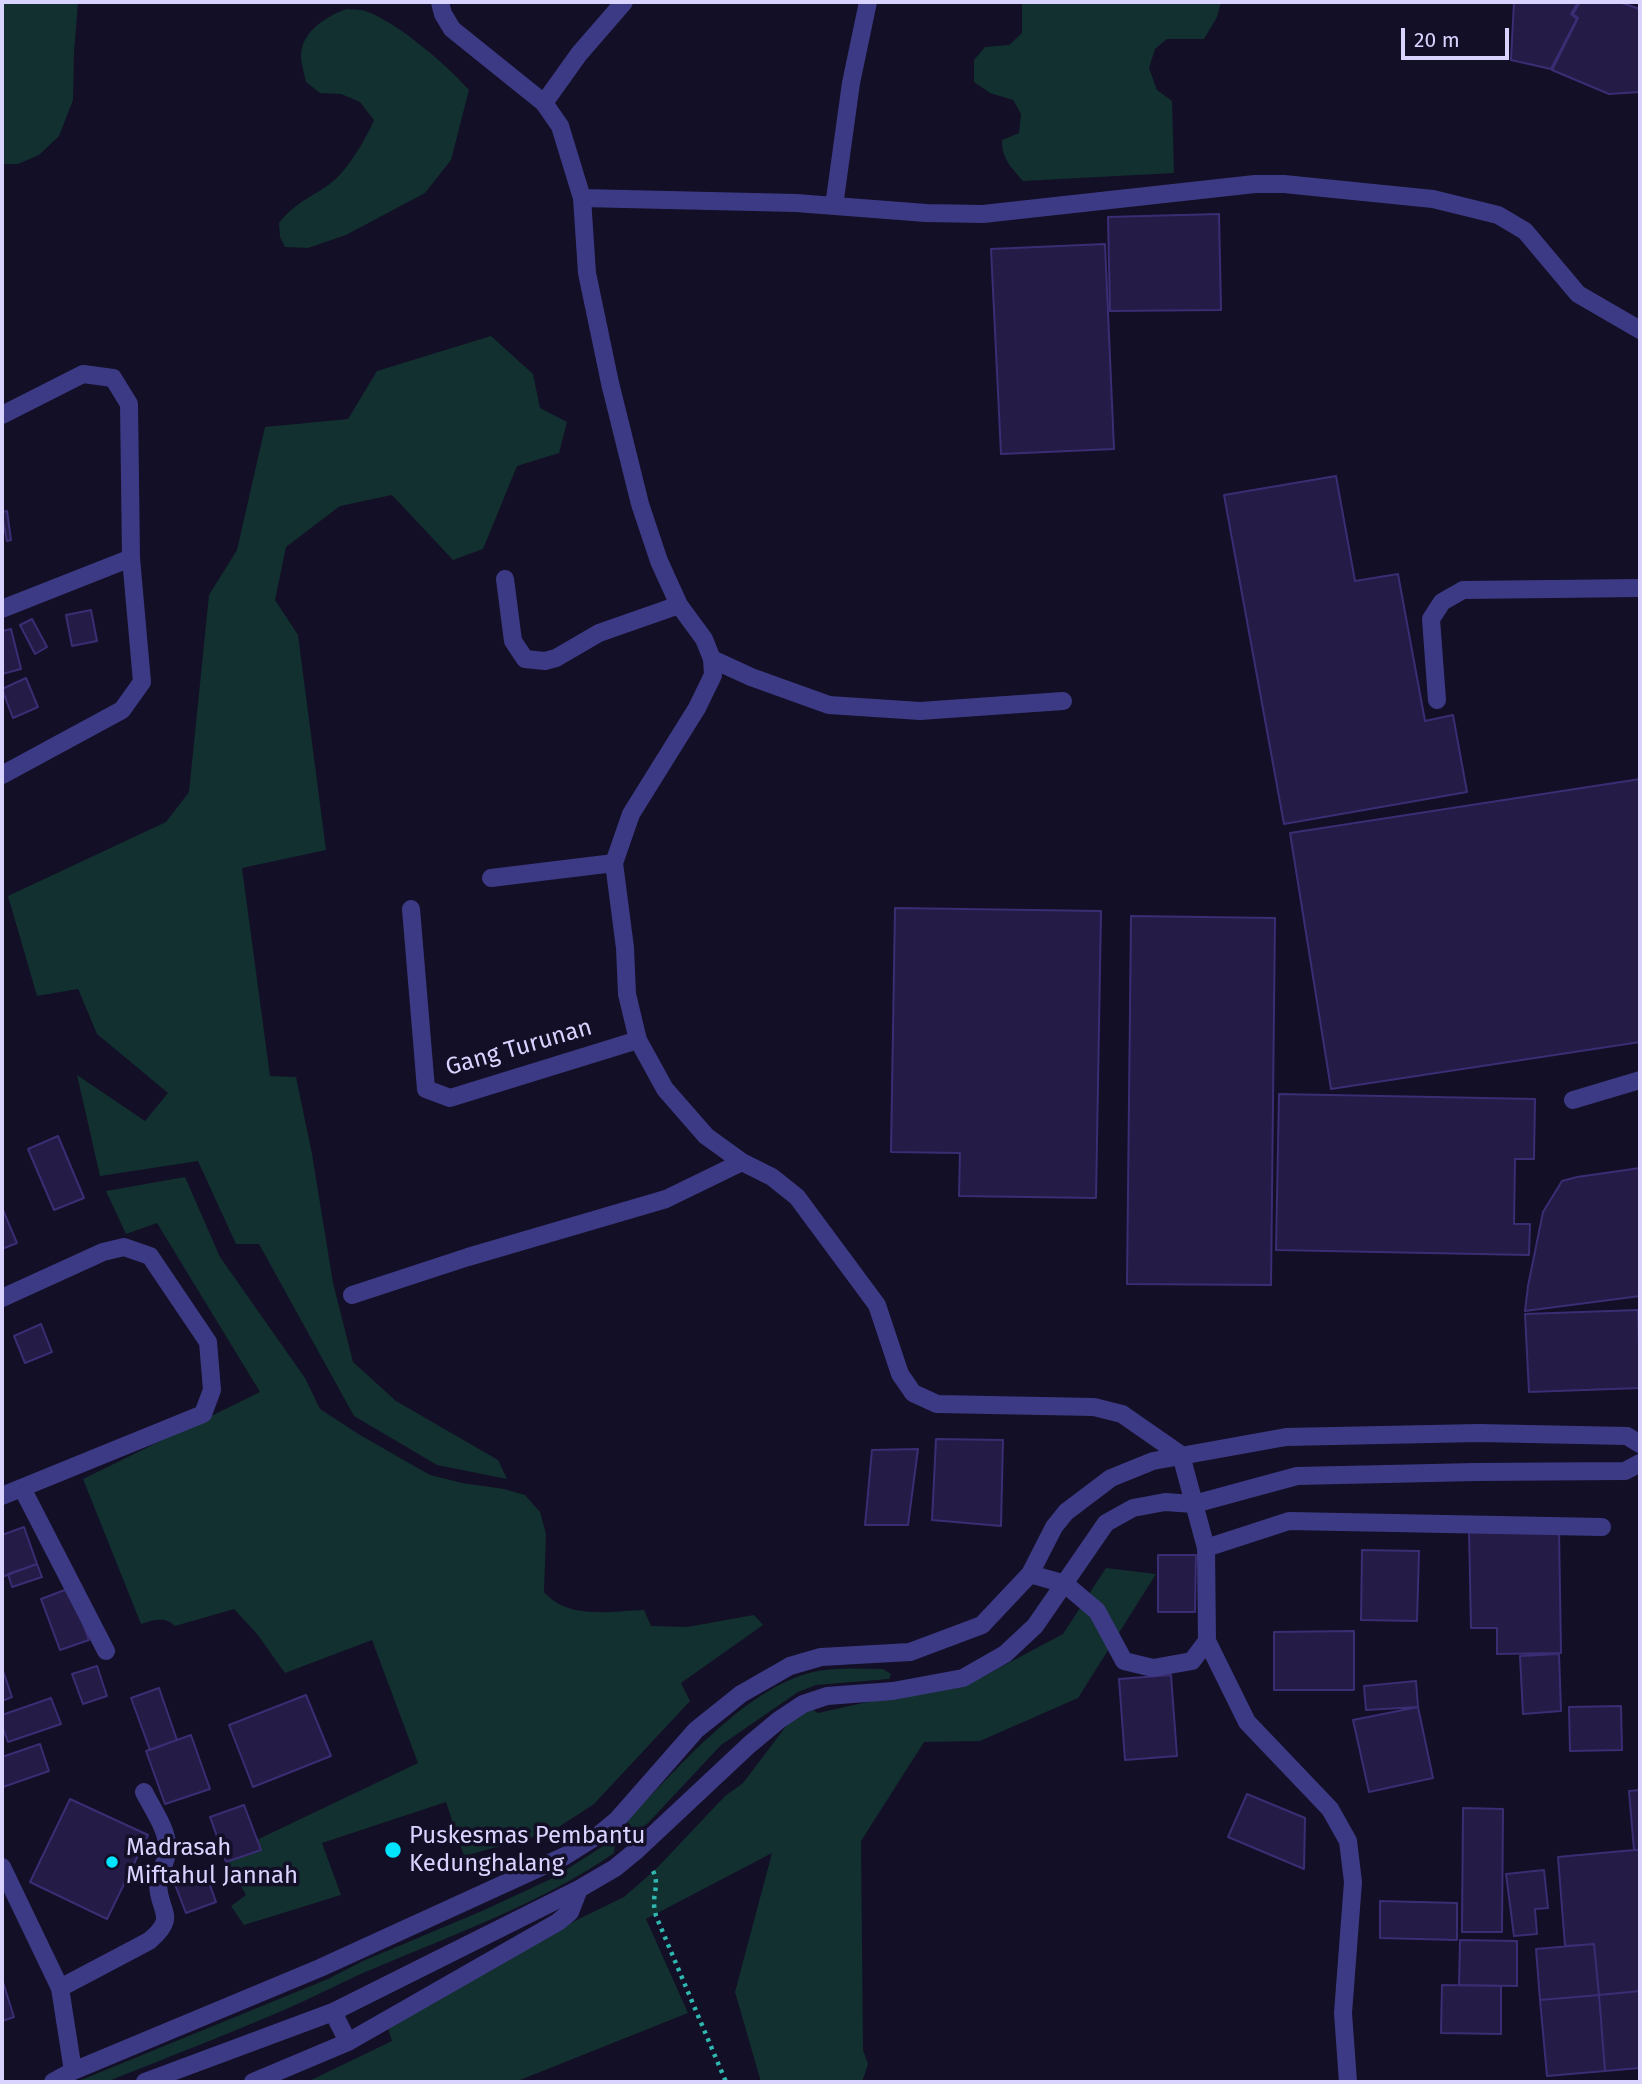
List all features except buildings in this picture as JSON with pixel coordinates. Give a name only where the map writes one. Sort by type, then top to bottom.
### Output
[{"type":"street","points":[[440,2],[443,14],[452,29],[544,103],[560,126],[582,198],[587,273],[610,383],[640,504],[659,561],[679,605],[705,639],[712,659],[713,675],[697,708],[631,814],[614,863],[625,948],[627,995],[638,1040],[666,1089],[706,1136],[742,1162],[772,1177],[797,1198],[877,1306],[900,1374],[913,1393],[937,1404],[1094,1408],[1122,1414],[1181,1455],[1206,1548],[1207,1641],[1247,1722],[1330,1809],[1348,1841],[1353,1882],[1343,2013],[1348,2082]]},
{"type":"street","points":[[544,103],[586,46],[624,2]]},
{"type":"street","points":[[834,206],[851,83],[868,2]]},
{"type":"street","points":[[582,198],[983,214],[1255,184],[1284,184],[1433,199],[1498,215],[1525,231],[1578,294],[1640,330]]},
{"type":"street","points":[[2,415],[83,373],[113,378],[129,404],[131,558],[142,682],[122,710],[2,775]]},
{"type":"street","points":[[2,609],[131,558]]},
{"type":"street","points":[[506,579],[513,641],[525,659],[556,659],[598,634],[679,605]]},
{"type":"street","points":[[1437,700],[1431,619],[1442,602],[1463,590],[1640,588]]},
{"type":"street","points":[[712,659],[751,677],[828,705],[920,711],[1063,701]]},
{"type":"street","points":[[491,878],[614,863]]},
{"type":"street","name":"Gang Turunan","points":[[411,909],[426,1089],[450,1098],[638,1040]]},
{"type":"street","points":[[1573,1100],[1640,1080]]},
{"type":"street","points":[[352,1294],[666,1199],[742,1162]]},
{"type":"street","points":[[2,1298],[103,1252],[124,1247],[150,1256],[208,1342],[212,1390],[203,1414],[2,1496]]},
{"type":"street","points":[[53,2082],[73,2071],[320,1968],[565,1856],[617,1820],[696,1730],[741,1694],[790,1666],[821,1657],[910,1652],[982,1625],[1030,1574],[1054,1527],[1066,1512],[1111,1478],[1153,1461],[1300,1436],[1479,1433],[1587,1435],[1627,1436],[1640,1444]]},
{"type":"street","points":[[145,2082],[333,2012],[579,1889],[615,1868],[637,1850],[749,1745],[803,1704],[827,1696],[893,1691],[963,1678],[1005,1654],[1035,1626],[1106,1523],[1133,1508],[1165,1502],[1194,1504],[1297,1476],[1625,1471],[1640,1463]]},
{"type":"street","points":[[22,1488],[106,1651]]},
{"type":"street","points":[[1206,1548],[1289,1521],[1602,1527]]},
{"type":"street","points":[[1030,1574],[1065,1584],[1097,1611],[1125,1661],[1153,1668],[1192,1661],[1207,1641]]},
{"type":"street","points":[[60,1988],[149,1941],[160,1932],[165,1921],[165,1909],[158,1882],[168,1849],[166,1836],[144,1792]]},
{"type":"street","points":[[2,1867],[60,1988],[73,2071]]},
{"type":"street","points":[[253,2082],[348,2042],[558,1922],[570,1912],[579,1889]]},
{"type":"street","points":[[333,2012],[348,2042]]},
{"type":"path","points":[[637,1850],[656,1875],[656,1916],[726,2082]]},
{"type":"green space","points":[[4,2],[78,2],[73,100],[59,136],[39,155],[18,164],[2,164]]},
{"type":"green space","points":[[1022,2],[1221,2],[1217,17],[1204,39],[1167,39],[1155,49],[1149,68],[1157,90],[1172,101],[1174,173],[1023,181],[1005,158],[1002,147],[1002,140],[1019,133],[1021,114],[1013,100],[990,93],[974,82],[974,60],[985,47],[1009,45],[1022,33]]},
{"type":"green space","points":[[347,9],[366,11],[408,35],[436,57],[469,90],[451,160],[425,193],[346,235],[308,248],[285,247],[280,237],[279,223],[297,205],[331,183],[344,170],[374,120],[360,102],[341,94],[320,93],[306,82],[301,56],[305,41],[320,23]]},
{"type":"green space","points":[[491,336],[533,374],[540,408],[567,422],[559,453],[517,466],[483,549],[453,560],[392,495],[340,506],[286,547],[275,600],[298,635],[326,850],[242,868],[270,1076],[296,1077],[312,1154],[333,1283],[353,1362],[396,1401],[498,1460],[507,1479],[437,1465],[354,1416],[259,1244],[236,1244],[198,1161],[100,1176],[77,1075],[145,1121],[168,1093],[97,1034],[78,989],[37,996],[8,896],[166,822],[189,792],[209,595],[237,550],[265,427],[348,419],[377,371]]},
{"type":"green space","points":[[185,1177],[220,1257],[305,1378],[320,1409],[430,1475],[525,1495],[540,1512],[546,1534],[544,1592],[554,1601],[565,1607],[590,1612],[644,1610],[651,1626],[687,1627],[754,1615],[763,1625],[681,1683],[690,1701],[594,1804],[551,1832],[464,1856],[446,1802],[322,1843],[341,1895],[244,1925],[231,1906],[246,1895],[223,1856],[418,1763],[372,1640],[285,1673],[257,1634],[234,1609],[175,1626],[163,1620],[141,1624],[83,1479],[260,1392],[157,1223],[126,1234],[106,1191]]},
{"type":"green space","points":[[1106,1568],[1156,1574],[1078,1698],[980,1741],[924,1742],[861,1841],[863,2050],[868,2064],[862,2082],[761,2082],[735,1992],[772,1853],[646,1919],[688,2013],[515,2082],[307,2082],[392,2041],[387,2025],[521,1947],[624,1897],[656,1869],[725,1796],[743,1783],[803,1704],[818,1713],[984,1676],[1063,1634]]},
{"type":"green space","points":[[883,1669],[891,1674],[889,1679],[816,1685],[798,1692],[721,1745],[648,1823],[631,1831],[627,1826],[629,1818],[690,1755],[713,1733],[762,1695],[788,1681],[821,1670]]},
{"type":"green space","points":[[608,1843],[615,1845],[614,1853],[558,1887],[498,1916],[365,1972],[270,2016],[106,2082],[76,2082],[328,1979],[363,1961],[482,1911],[553,1878]]},
{"type":"place","name":"Puskesmas Pembantu Kedunghalang","points":[[393,1850]]},
{"type":"place","name":"Madrasah Miftahul Jannah","points":[[112,1862]]}]
